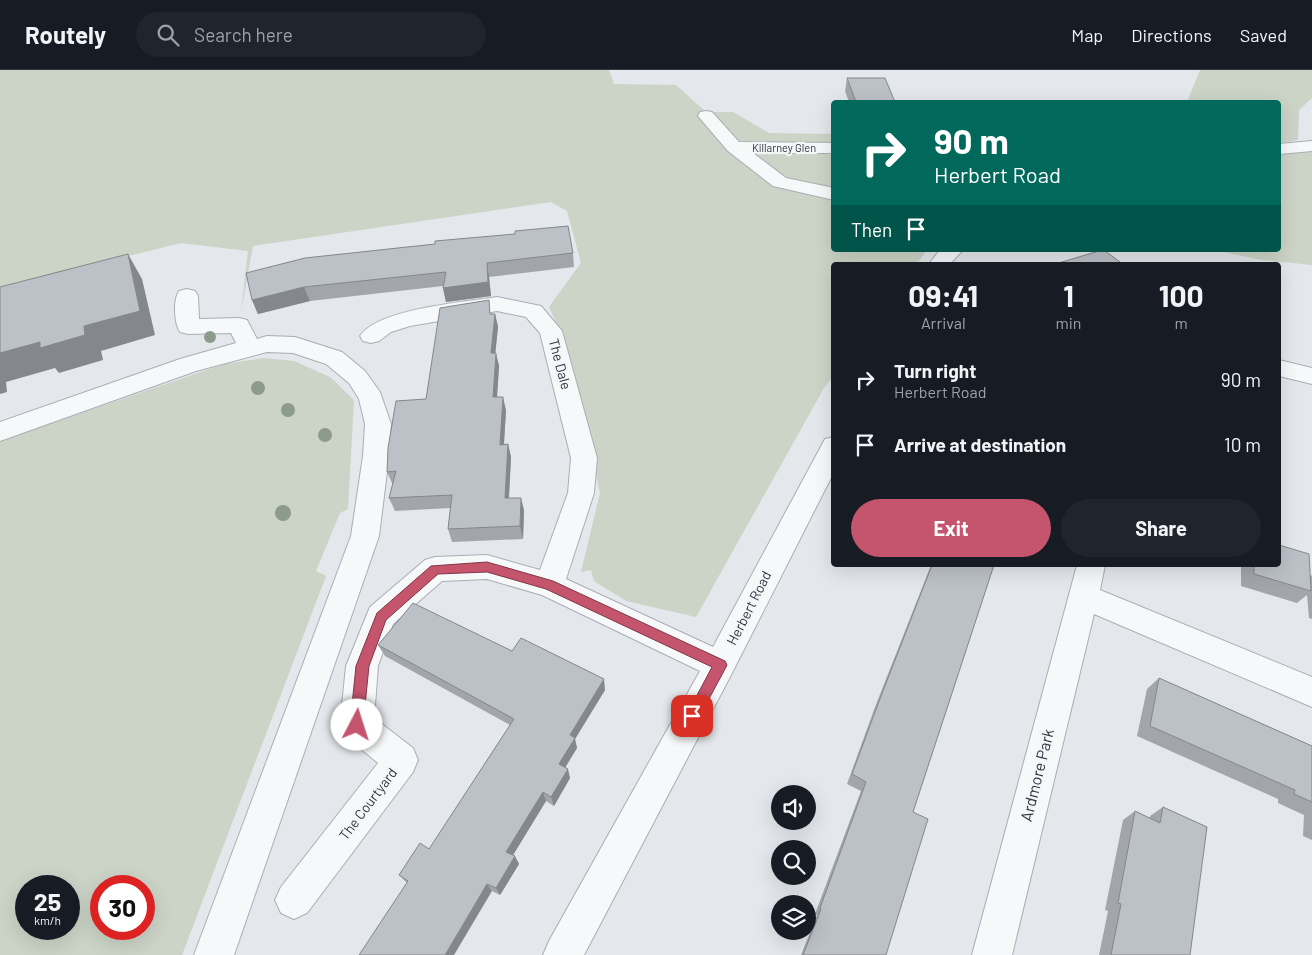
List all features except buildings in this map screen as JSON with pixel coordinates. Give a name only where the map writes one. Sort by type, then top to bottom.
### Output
[{"type":"street","name":"Killarney Glen","points":[[706,116],[734,147],[780,182],[831,193]]},
{"type":"street","points":[[1281,149],[1312,146]]},
{"type":"street","name":"Killarney Glen","points":[[734,147],[831,148]]},
{"type":"street","points":[[941,262],[951,252]]},
{"type":"street","points":[[187,296],[188,327],[239,326],[250,348]]},
{"type":"street","name":"The Dale","points":[[371,336],[383,327],[407,318],[497,304],[533,311],[552,331],[584,458],[581,493],[549,585]]},
{"type":"street","points":[[0,432],[188,366],[267,344],[295,345],[334,358],[357,377],[371,398],[378,424],[377,448],[365,536],[214,955]]},
{"type":"street","points":[[1281,368],[1312,376]]},
{"type":"street","name":"Herbert Road","points":[[563,955],[720,665],[831,452]]},
{"type":"street","name":"The Courtyard","points":[[294,900],[401,760],[357,725],[362,666],[381,616],[435,569],[487,567],[549,585],[720,665]]},
{"type":"street","name":"Ardmore Park","points":[[992,955],[1087,580],[1312,692]]},
{"type":"green space","points":[[0,70],[609,70],[614,84],[676,85],[706,112],[733,112],[769,133],[831,134],[831,252],[926,252],[918,262],[831,262],[831,379],[824,388],[696,617],[626,601],[594,581],[591,570],[581,572],[600,493],[584,418],[561,334],[549,307],[581,263],[567,211],[551,202],[253,246],[241,312],[248,251],[181,243],[0,288]]},
{"type":"green space","points":[[1200,70],[1312,70],[1312,98],[1299,110],[1298,140],[1281,143],[1281,100],[1188,100]]},
{"type":"green space","points":[[1312,152],[1312,265],[1262,260],[1223,252],[1281,252],[1281,153]]},
{"type":"green space","points":[[264,358],[294,361],[330,377],[354,400],[348,509],[340,513],[316,571],[326,576],[182,955],[0,955],[0,441],[224,364]]},
{"type":"route","points":[[357,725],[362,666],[381,616],[435,569],[487,567],[549,585],[720,665],[692,716]]}]
